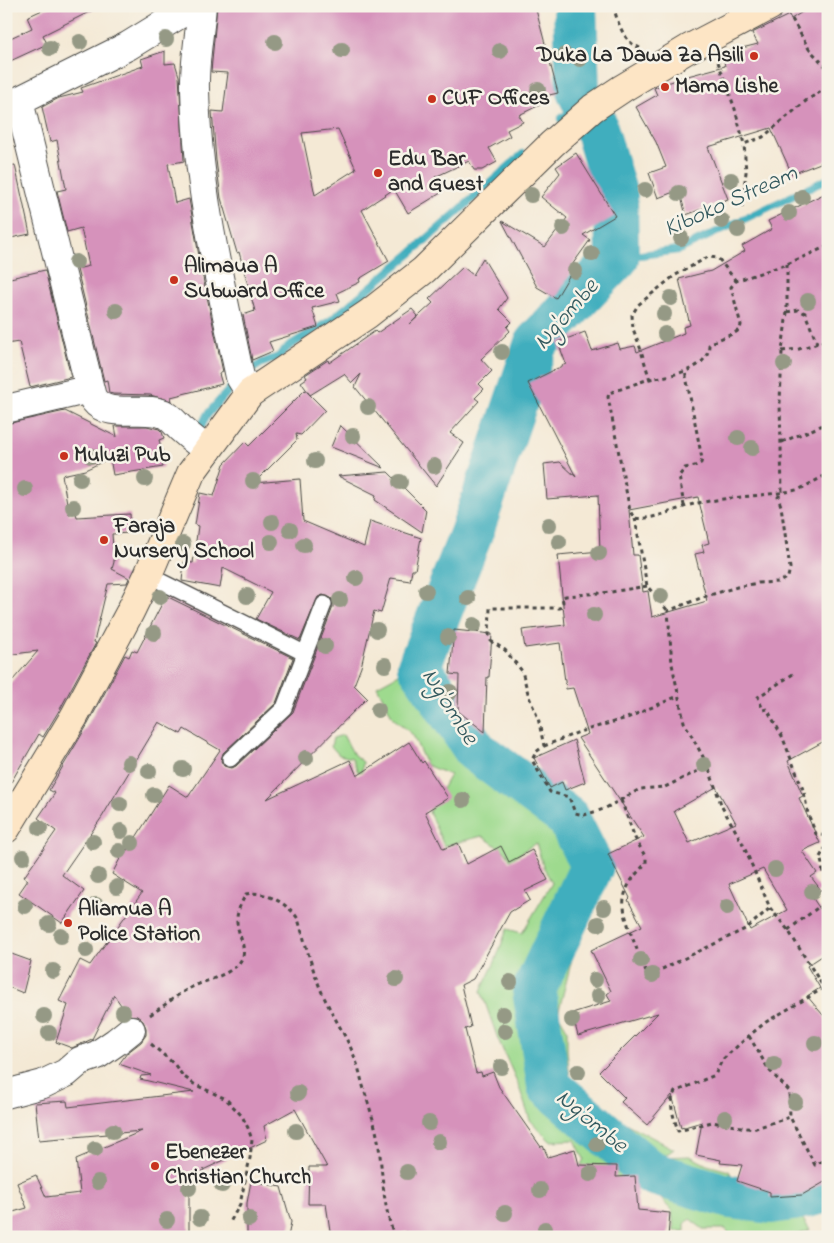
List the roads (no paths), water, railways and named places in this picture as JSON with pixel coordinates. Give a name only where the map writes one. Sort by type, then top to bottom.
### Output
[{"type":"street","points":[[193,6],[128,46],[13,104],[94,400],[110,409],[125,411],[150,410],[166,415],[194,441],[208,450]]},
{"type":"street","points":[[202,6],[195,88],[199,156],[212,248],[240,377],[250,393]]},
{"type":"street","points":[[6,829],[74,717],[148,575],[191,472],[250,393],[368,314],[424,270],[552,144],[593,108],[623,88],[707,39],[780,11]]},
{"type":"street","points":[[6,409],[90,390]]},
{"type":"street","points":[[6,1094],[42,1084],[66,1073],[80,1061],[97,1055],[131,1030]]},
{"type":"lane","points":[[148,575],[304,653]]},
{"type":"lane","points":[[230,759],[284,708],[324,604]]},
{"type":"waterway","name":"Ng'ombe","points":[[575,6],[578,91],[594,121],[616,196],[617,258],[536,343],[471,534],[419,666],[476,751],[568,818],[592,866],[534,990],[549,1086],[651,1173],[730,1197],[771,1202],[828,1191]]},
{"type":"waterway","points":[[561,119],[567,114],[578,91]]},
{"type":"waterway","points":[[245,374],[262,363],[278,357],[289,346],[330,321],[410,254],[523,154]]},
{"type":"waterway","name":"Kiboko Stream","points":[[617,258],[679,250],[828,179]]},
{"type":"waterway","points":[[196,437],[207,415],[236,382]]},
{"type":"place","name":"Duka La Dawa Za Asili","points":[[754,56]]},
{"type":"place","name":"Mama Lishe","points":[[665,87]]},
{"type":"place","name":"CUF Offices","points":[[432,99]]},
{"type":"place","name":"Edu Bar and Guest","points":[[378,173]]},
{"type":"place","name":"Alimaua A Subward Office","points":[[174,280]]},
{"type":"place","name":"Muluzi Pub","points":[[64,456]]},
{"type":"place","name":"Faraja Nursery School","points":[[104,540]]},
{"type":"place","name":"Aliamua A Police Station","points":[[68,923]]},
{"type":"place","name":"Ebenezer Christian Church","points":[[155,1166]]}]
